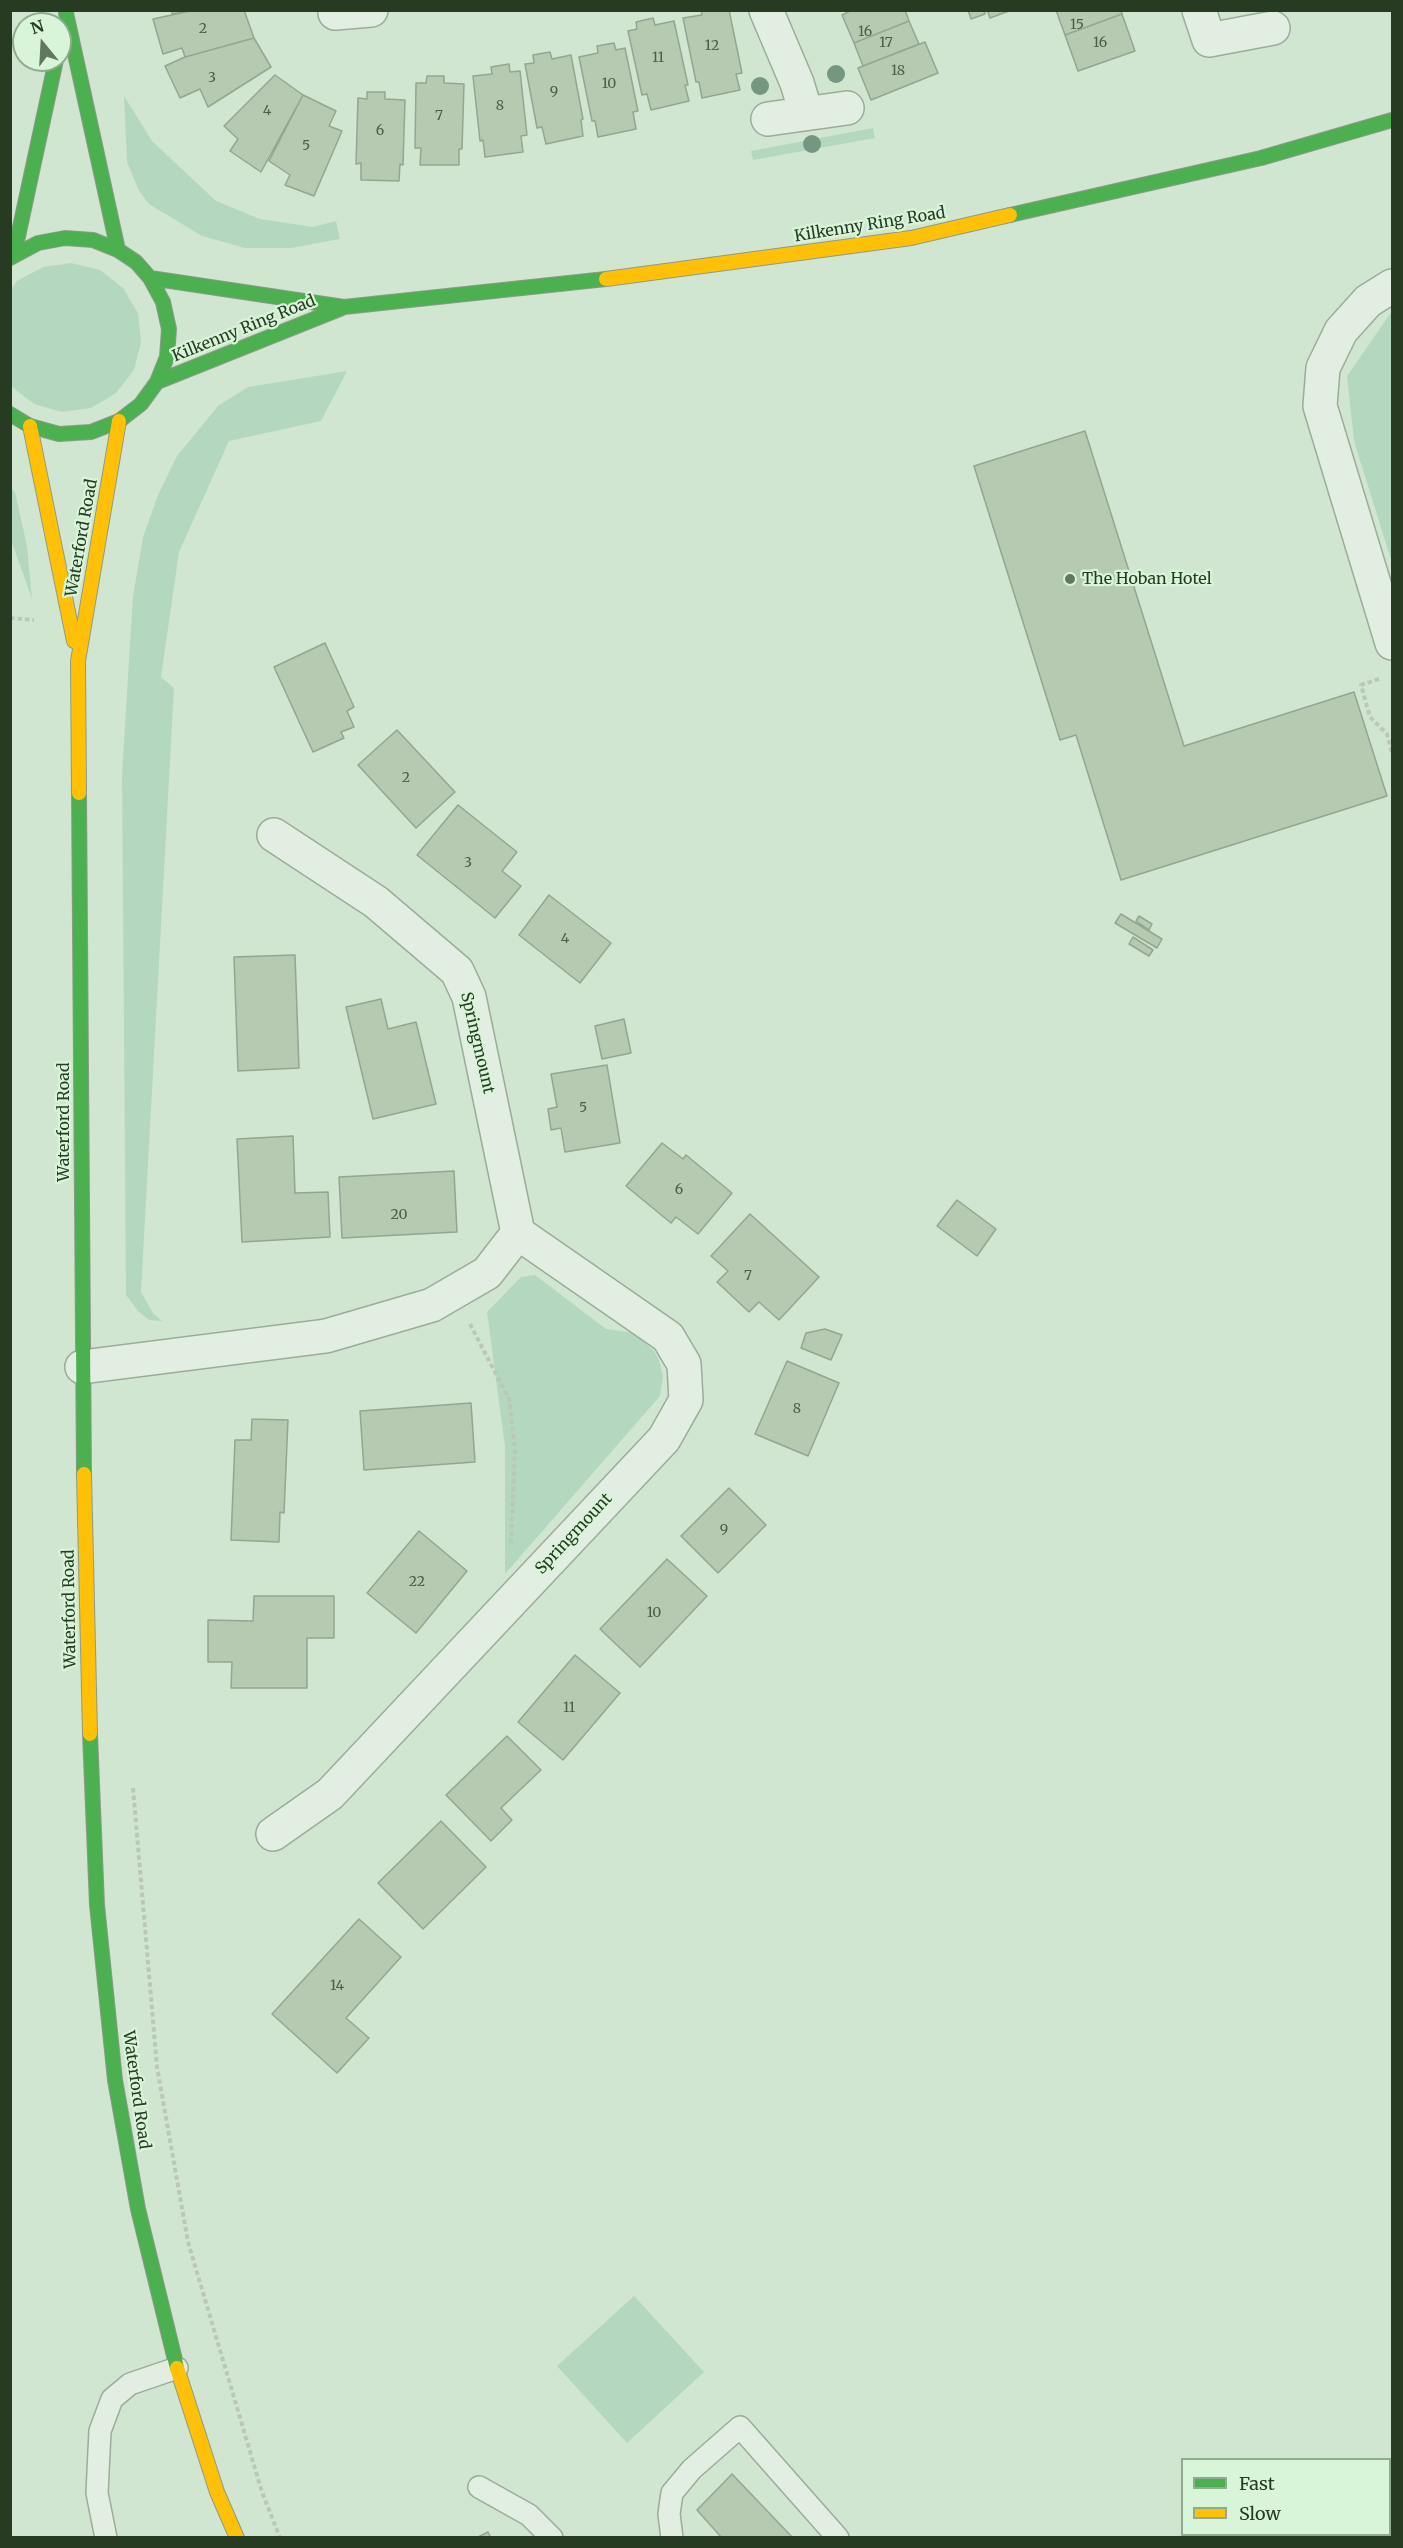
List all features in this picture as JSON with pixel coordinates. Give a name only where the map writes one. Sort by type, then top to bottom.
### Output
[{"type":"main road","points":[[72,39],[118,250]]},
{"type":"main road","points":[[12,257],[53,72]]},
{"type":"main road","name":"Kilkenny Ring Road","points":[[150,278],[344,307],[590,281],[911,238],[1261,158],[1392,120]]},
{"type":"main road","points":[[10,414],[30,426],[59,434],[91,432],[119,421],[141,404],[157,382],[167,357],[169,329],[163,303],[150,278],[136,262],[118,250],[93,240],[65,238],[38,243],[12,257]]},
{"type":"main road","name":"Kilkenny Ring Road","points":[[157,382],[344,307]]},
{"type":"main road","name":"Waterford Road","points":[[119,421],[78,661],[82,1367],[87,1648],[97,1905],[115,2080],[138,2209],[177,2368],[217,2492],[237,2538]]},
{"type":"main road","name":"Waterford Road","points":[[30,426],[78,661]]},
{"type":"street","points":[[335,13],[371,10]]},
{"type":"street","points":[[766,10],[797,83],[806,113]]},
{"type":"street","points":[[1199,10],[1209,40],[1273,28]]},
{"type":"street","points":[[768,119],[847,108]]},
{"type":"street","points":[[1392,286],[1368,301],[1341,331],[1323,368],[1320,406],[1392,643]]},
{"type":"street","name":"Springmount","points":[[273,1834],[330,1794],[664,1438],[686,1400],[684,1364],[668,1337],[518,1233],[469,997],[456,970],[376,902],[274,835]]},
{"type":"street","points":[[82,1367],[326,1336],[432,1305],[487,1273],[518,1233]]},
{"type":"lane","points":[[106,2538],[97,2493],[100,2431],[112,2399],[130,2384],[177,2368]]},
{"type":"lane","points":[[672,2538],[669,2514],[672,2493],[692,2469],[740,2427],[838,2538]]},
{"type":"lane","points":[[479,2487],[529,2515],[552,2538]]},
{"type":"path","points":[[1361,685],[1370,717],[1387,734],[1392,753]]},
{"type":"path","points":[[454,1292],[509,1400],[514,1450],[511,1558],[519,1592]]},
{"type":"path","points":[[133,1788],[157,2067],[188,2242],[262,2492],[280,2538]]},
{"type":"green space","points":[[124,96],[152,141],[216,201],[260,219],[313,227],[336,221],[340,239],[291,248],[245,248],[202,236],[149,204],[139,191],[127,162]]},
{"type":"green space","points":[[873,128],[875,138],[753,160],[751,151]]},
{"type":"green space","points":[[71,263],[100,270],[123,288],[138,313],[141,342],[134,370],[116,393],[91,408],[62,412],[34,404],[11,386],[11,290],[17,281],[43,267]]},
{"type":"green space","points":[[1392,313],[1392,563],[1354,441],[1347,376]]},
{"type":"green space","points":[[347,371],[321,421],[229,441],[179,552],[161,677],[174,688],[141,1292],[153,1313],[162,1321],[149,1320],[138,1311],[126,1295],[122,774],[133,596],[143,537],[158,495],[177,456],[218,406],[248,387]]},
{"type":"green space","points":[[11,488],[15,492],[27,546],[32,599],[11,540]]},
{"type":"green space","points":[[535,1275],[606,1329],[635,1333],[654,1351],[663,1377],[660,1396],[505,1574],[505,1447],[487,1312],[521,1277]]},
{"type":"green space","points":[[634,2296],[704,2372],[627,2443],[557,2366]]},
{"type":"building","points":[[172,10],[195,10],[172,14]]},
{"type":"building","points":[[195,10],[244,10],[254,38],[185,57],[182,48],[163,54],[153,19]]},
{"type":"building","points":[[701,10],[729,10],[742,73],[736,74],[740,90],[702,98],[699,82],[696,82],[683,18],[702,15]]},
{"type":"building","points":[[852,10],[905,10],[909,21],[854,43],[842,15]]},
{"type":"building","points":[[968,10],[984,10],[985,14],[971,19]]},
{"type":"building","points":[[987,10],[1009,10],[1009,11],[990,18]]},
{"type":"building","points":[[1056,10],[1121,10],[1122,14],[1065,35]]},
{"type":"building","points":[[1122,14],[1135,51],[1078,71],[1065,35]]},
{"type":"building","points":[[653,18],[655,25],[674,21],[688,85],[685,85],[689,101],[651,110],[647,94],[642,95],[628,31],[637,29],[636,22]]},
{"type":"building","points":[[909,21],[919,44],[863,66],[854,43]]},
{"type":"building","points":[[254,38],[271,67],[208,107],[200,89],[180,98],[165,66],[185,57]]},
{"type":"building","points":[[925,42],[938,73],[871,100],[858,68]]},
{"type":"building","points":[[614,43],[616,50],[625,48],[638,111],[633,112],[636,129],[598,137],[595,121],[592,121],[579,57],[598,53],[597,46]]},
{"type":"building","points":[[550,52],[552,59],[571,55],[583,119],[581,120],[583,136],[546,144],[542,127],[537,128],[525,64],[534,63],[533,55]]},
{"type":"building","points":[[509,64],[510,72],[520,71],[527,135],[521,136],[523,152],[485,157],[483,140],[480,141],[473,76],[492,74],[491,67]]},
{"type":"building","points":[[275,75],[303,95],[261,172],[230,151],[238,139],[224,126]]},
{"type":"building","points":[[427,76],[444,76],[444,83],[464,84],[462,149],[459,149],[459,165],[420,165],[421,148],[415,148],[416,83],[426,83]]},
{"type":"building","points":[[367,92],[385,92],[385,99],[405,100],[403,165],[400,164],[399,181],[361,180],[361,163],[356,164],[358,98],[367,99]]},
{"type":"building","points":[[303,95],[336,111],[329,126],[342,131],[314,196],[285,185],[290,175],[269,161]]},
{"type":"building","name":"The Hoban Hotel","points":[[1085,431],[1184,746],[1354,692],[1387,796],[1121,880],[1076,735],[1060,740],[974,466]]},
{"type":"building","points":[[325,643],[354,707],[347,711],[354,727],[341,732],[344,738],[313,752],[274,667]]},
{"type":"building","points":[[397,730],[455,792],[416,828],[358,765]]},
{"type":"building","points":[[458,805],[517,852],[502,871],[521,886],[495,918],[417,855]]},
{"type":"building","points":[[549,895],[611,943],[580,983],[519,935]]},
{"type":"building","points":[[1121,914],[1162,939],[1157,948],[1115,923]]},
{"type":"building","points":[[1139,916],[1152,924],[1149,930],[1136,921]]},
{"type":"building","points":[[1133,937],[1153,950],[1149,956],[1129,944]]},
{"type":"building","points":[[295,955],[299,1068],[238,1071],[234,957]]},
{"type":"building","points":[[381,999],[388,1029],[416,1022],[436,1104],[373,1119],[346,1007]]},
{"type":"building","points":[[624,1019],[631,1053],[602,1059],[595,1026]]},
{"type":"building","points":[[607,1065],[620,1143],[565,1152],[561,1128],[551,1130],[548,1109],[557,1107],[551,1074]]},
{"type":"building","points":[[293,1136],[295,1193],[328,1192],[330,1237],[242,1242],[237,1139]]},
{"type":"building","points":[[662,1143],[683,1159],[686,1155],[732,1193],[698,1234],[676,1217],[671,1223],[626,1186]]},
{"type":"building","points":[[454,1171],[457,1232],[342,1238],[339,1177]]},
{"type":"building","points":[[957,1200],[996,1229],[977,1256],[937,1226]]},
{"type":"building","points":[[750,1214],[819,1277],[779,1320],[759,1302],[749,1312],[717,1282],[728,1271],[711,1256]]},
{"type":"building","points":[[825,1329],[842,1335],[831,1360],[801,1348],[806,1333]]},
{"type":"building","points":[[787,1361],[839,1383],[808,1456],[755,1434]]},
{"type":"building","points":[[471,1403],[475,1462],[364,1470],[360,1411]]},
{"type":"building","points":[[252,1419],[288,1420],[284,1513],[280,1512],[279,1542],[231,1540],[235,1440],[251,1440]]},
{"type":"building","points":[[729,1488],[766,1525],[718,1573],[681,1536]]},
{"type":"building","points":[[419,1531],[467,1571],[416,1633],[367,1593]]},
{"type":"building","points":[[667,1559],[707,1596],[640,1667],[600,1629]]},
{"type":"building","points":[[254,1596],[334,1596],[334,1638],[307,1638],[307,1688],[231,1688],[232,1662],[208,1662],[208,1620],[253,1621]]},
{"type":"building","points":[[575,1655],[620,1693],[563,1760],[518,1722]]},
{"type":"building","points":[[507,1736],[541,1770],[501,1808],[512,1820],[491,1841],[446,1795]]},
{"type":"building","points":[[441,1821],[486,1867],[423,1929],[378,1883]]},
{"type":"building","points":[[359,1919],[401,1957],[346,2018],[369,2038],[337,2073],[272,2014]]},
{"type":"building","points":[[732,2474],[793,2538],[722,2538],[697,2510]]},
{"type":"building","points":[[488,2532],[491,2538],[476,2538]]},
{"type":"traffic: fast","points":[[72,40],[118,250]]},
{"type":"traffic: fast","points":[[14,255],[53,72]]},
{"type":"traffic: fast","points":[[1010,215],[1261,158],[1392,120]]},
{"type":"traffic: fast","points":[[10,258],[38,243],[65,238],[93,240],[118,250],[136,262],[150,278],[163,302],[169,329],[167,357],[157,382],[141,404],[119,421],[91,432],[59,434],[30,426],[10,414]]},
{"type":"traffic: fast","points":[[150,278],[344,307],[606,279]]},
{"type":"traffic: fast","points":[[157,382],[342,308]]},
{"type":"traffic: fast","points":[[79,793],[84,1474]]},
{"type":"traffic: fast","points":[[90,1734],[97,1905],[115,2080],[138,2209],[177,2368]]},
{"type":"traffic: slow","points":[[606,279],[911,238],[1010,215]]},
{"type":"traffic: slow","points":[[79,793],[78,661],[119,421]]},
{"type":"traffic: slow","points":[[30,426],[74,641]]},
{"type":"traffic: slow","points":[[84,1474],[90,1734]]},
{"type":"traffic: slow","points":[[177,2368],[217,2492],[237,2538]]},
{"type":"place","name":"The Hoban Hotel","points":[[1070,579]]}]
